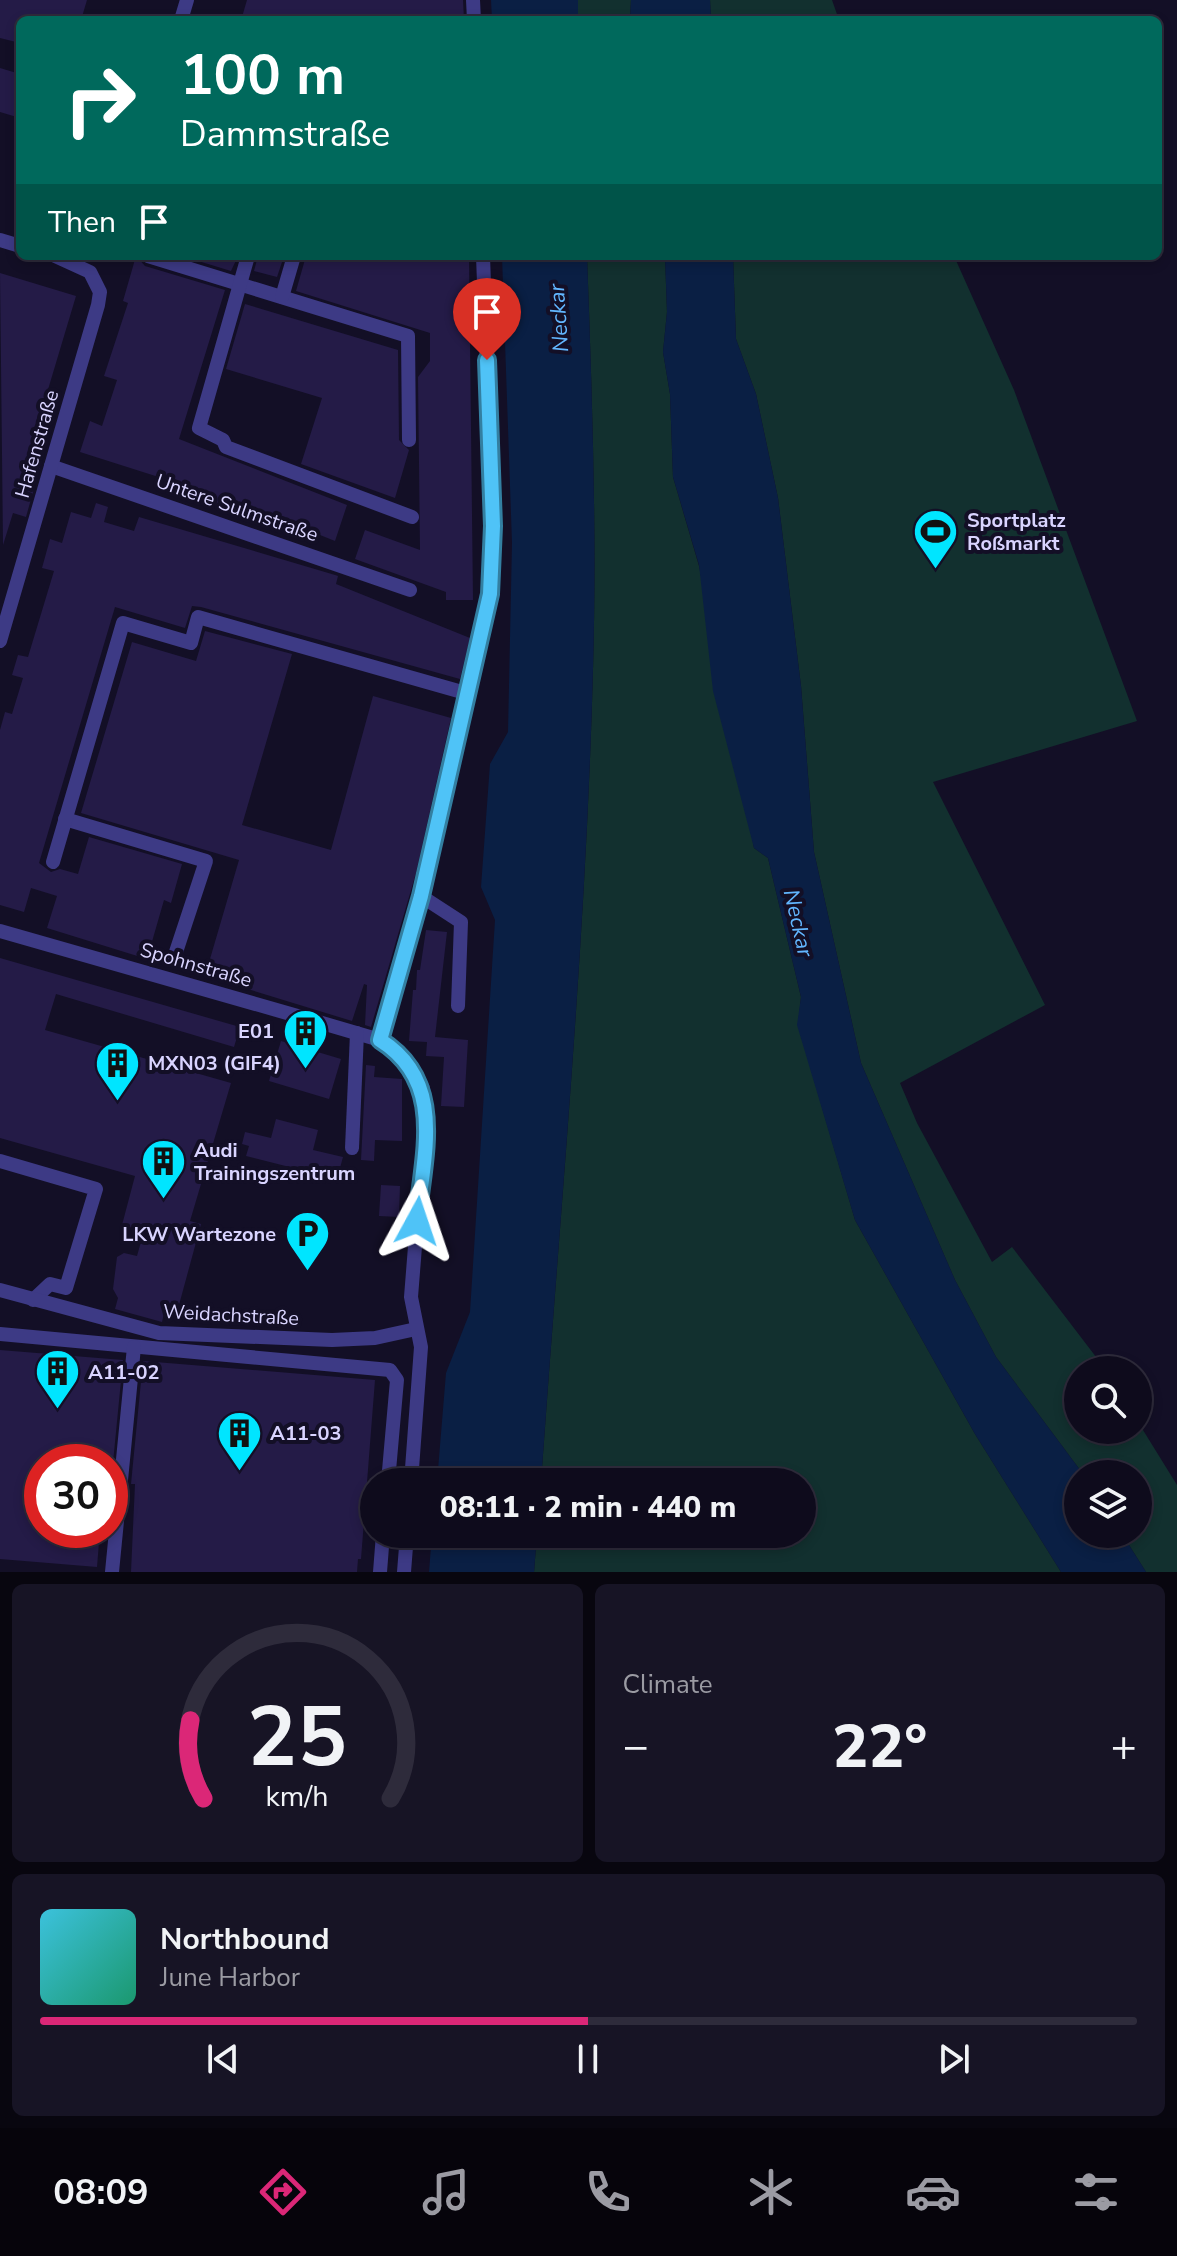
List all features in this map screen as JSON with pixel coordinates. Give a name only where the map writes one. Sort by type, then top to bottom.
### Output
[{"type":"street","name":"Hafenstraße","points":[[0,641],[7,598],[51,466],[98,305],[100,292],[90,272],[64,260]]},
{"type":"street","points":[[161,260],[408,336],[409,440]]},
{"type":"street","points":[[247,260],[199,428],[223,440],[226,447],[412,517]]},
{"type":"street","points":[[282,297],[293,260]]},
{"type":"street","points":[[412,1468],[421,1347],[411,1297],[426,1119],[423,1088],[400,1053],[380,1040],[421,896],[490,594],[492,566],[483,260]]},
{"type":"street","name":"Untere Sulmstraße","points":[[51,466],[410,590]]},
{"type":"street","points":[[53,862],[123,623],[191,643],[198,617],[469,694]]},
{"type":"street","points":[[65,819],[206,861],[174,958]]},
{"type":"street","points":[[421,896],[461,922],[458,1006]]},
{"type":"street","name":"Spohnstraße","points":[[0,931],[380,1040]]},
{"type":"street","points":[[352,1148],[357,1033]]},
{"type":"street","points":[[0,1161],[96,1189],[66,1288],[50,1284],[33,1300]]},
{"type":"street","name":"Weidachstraße","points":[[0,1290],[159,1333],[179,1335],[332,1340],[375,1338],[416,1329]]},
{"type":"street","points":[[0,1334],[390,1370],[397,1380],[389,1468]]},
{"type":"street","points":[[112,1572],[134,1347]]},
{"type":"street","points":[[380,1572],[382,1548]]},
{"type":"street","points":[[404,1572],[406,1548]]},
{"type":"green space","points":[[578,0],[631,0],[630,16],[578,16]]},
{"type":"green space","points":[[710,0],[832,0],[838,16],[711,16]]},
{"type":"green space","points":[[587,260],[665,260],[667,312],[663,352],[670,394],[673,477],[699,566],[754,848],[768,858],[801,997],[798,1025],[855,1220],[975,1434],[1061,1572],[534,1572],[536,1548],[816,1548],[816,1468],[542,1468],[590,771],[594,566]]},
{"type":"green space","points":[[733,260],[956,260],[1014,390],[1137,721],[933,782],[1045,1005],[900,1083],[917,1123],[992,1262],[1012,1247],[1095,1356],[1064,1356],[1064,1444],[1152,1444],[1177,1485],[1177,1572],[1146,1572],[1131,1548],[1152,1548],[1152,1460],[1073,1460],[996,1357],[955,1280],[861,1063],[814,852],[801,686],[778,498],[756,394],[736,339]]},
{"type":"water","points":[[491,0],[578,0],[578,16],[492,16]]},
{"type":"water","points":[[631,0],[710,0],[711,16],[630,16]]},
{"type":"water","name":"Neckar","points":[[502,260],[587,260],[594,566],[590,771],[572,1076],[542,1468],[438,1468],[446,1373],[470,1312],[495,920],[481,887],[490,764],[508,732],[512,543]]},
{"type":"water","name":"Neckar","points":[[665,260],[733,260],[736,339],[756,394],[778,498],[801,686],[814,852],[861,1063],[955,1280],[996,1357],[1073,1460],[1064,1460],[1064,1548],[1131,1548],[1146,1572],[1061,1572],[975,1434],[855,1220],[797,1025],[801,997],[768,858],[754,848],[713,691],[699,565],[673,477],[670,394],[663,352],[667,312]]},
{"type":"water","points":[[431,1548],[536,1548],[534,1572],[429,1572]]},
{"type":"building","points":[[0,0],[87,0],[82,16],[16,16],[16,42],[0,38]]},
{"type":"building","points":[[247,0],[463,0],[464,16],[242,16]]},
{"type":"building","points":[[0,68],[16,73],[16,117],[0,112]]},
{"type":"building","points":[[135,260],[140,260],[145,266],[225,290],[179,439],[347,505],[335,541],[305,529],[301,540],[249,516],[165,489],[168,480],[80,452],[90,421],[102,426],[117,380],[104,376],[128,303],[123,301]]},
{"type":"building","points":[[195,260],[236,260],[231,271]]},
{"type":"building","points":[[257,260],[283,260],[277,277],[254,271]]},
{"type":"building","points":[[305,260],[469,260],[473,600],[446,600],[446,592],[355,559],[365,530],[420,550],[418,377],[430,361],[430,333],[296,291]]},
{"type":"building","points":[[0,273],[76,296],[26,463],[40,467],[26,517],[13,513],[3,545]]},
{"type":"building","points":[[245,304],[398,350],[399,440],[409,450],[395,498],[301,464],[322,398],[226,369]]},
{"type":"building","points":[[96,503],[108,507],[104,522],[134,531],[139,517],[335,575],[338,576],[336,584],[470,638],[460,679],[201,607],[192,606],[185,628],[115,607],[39,863],[51,872],[60,869],[78,874],[89,837],[182,864],[171,903],[164,900],[147,959],[47,928],[57,896],[31,888],[24,912],[0,905],[0,730],[5,712],[12,714],[23,678],[12,675],[18,655],[28,657],[54,571],[42,568],[50,539],[62,543],[71,512],[91,518]]},
{"type":"building","points":[[205,631],[292,654],[242,825],[331,850],[373,696],[451,718],[416,873],[371,1027],[365,1025],[367,985],[364,984],[352,1021],[205,976],[239,860],[81,813],[132,642],[196,661]]},
{"type":"building","points":[[426,930],[447,932],[435,1037],[468,1040],[464,1107],[441,1106],[444,1057],[426,1056],[427,1042],[409,1041],[413,990],[416,990]]},
{"type":"building","points":[[0,958],[240,1027],[234,1047],[56,994],[45,1030],[231,1083],[190,1221],[201,1224],[176,1316],[164,1313],[162,1322],[115,1309],[118,1298],[113,1289],[117,1257],[124,1253],[137,1256],[144,1231],[122,1225],[135,1176],[0,1138]]},
{"type":"building","name":"E01","points":[[281,1041],[341,1059],[329,1099],[269,1081]]},
{"type":"building","points":[[366,1065],[375,1066],[374,1077],[402,1079],[402,1141],[375,1140],[374,1161],[361,1160]]},
{"type":"building","points":[[276,1119],[318,1130],[313,1150],[343,1157],[337,1179],[246,1156],[249,1146],[242,1144],[245,1132],[271,1138]]},
{"type":"building","points":[[381,1185],[400,1186],[399,1217],[379,1216]]},
{"type":"building","name":"A11-02","points":[[0,1350],[123,1360],[115,1444],[24,1444],[24,1548],[99,1548],[97,1567],[0,1559]]},
{"type":"building","name":"A11-03","points":[[143,1361],[375,1380],[368,1468],[360,1468],[362,1548],[357,1572],[131,1572],[135,1484],[131,1484]]},
{"type":"place","name":"Sportplatz Roßmarkt","points":[[936,570]]},
{"type":"place","name":"E01","points":[[305,1070]]},
{"type":"place","name":"MXN03 (GIF4)","points":[[117,1102]]},
{"type":"place","name":"Audi Trainingszentrum","points":[[163,1200]]},
{"type":"place","name":"LKW Wartezone","points":[[307,1273]]},
{"type":"place","name":"A11-02","points":[[57,1411]]},
{"type":"place","name":"A11-03","points":[[239,1472]]},
{"type":"route","points":[[417,1221],[426,1119],[423,1088],[400,1053],[380,1040],[421,896],[490,594],[493,526],[487,360]]}]
